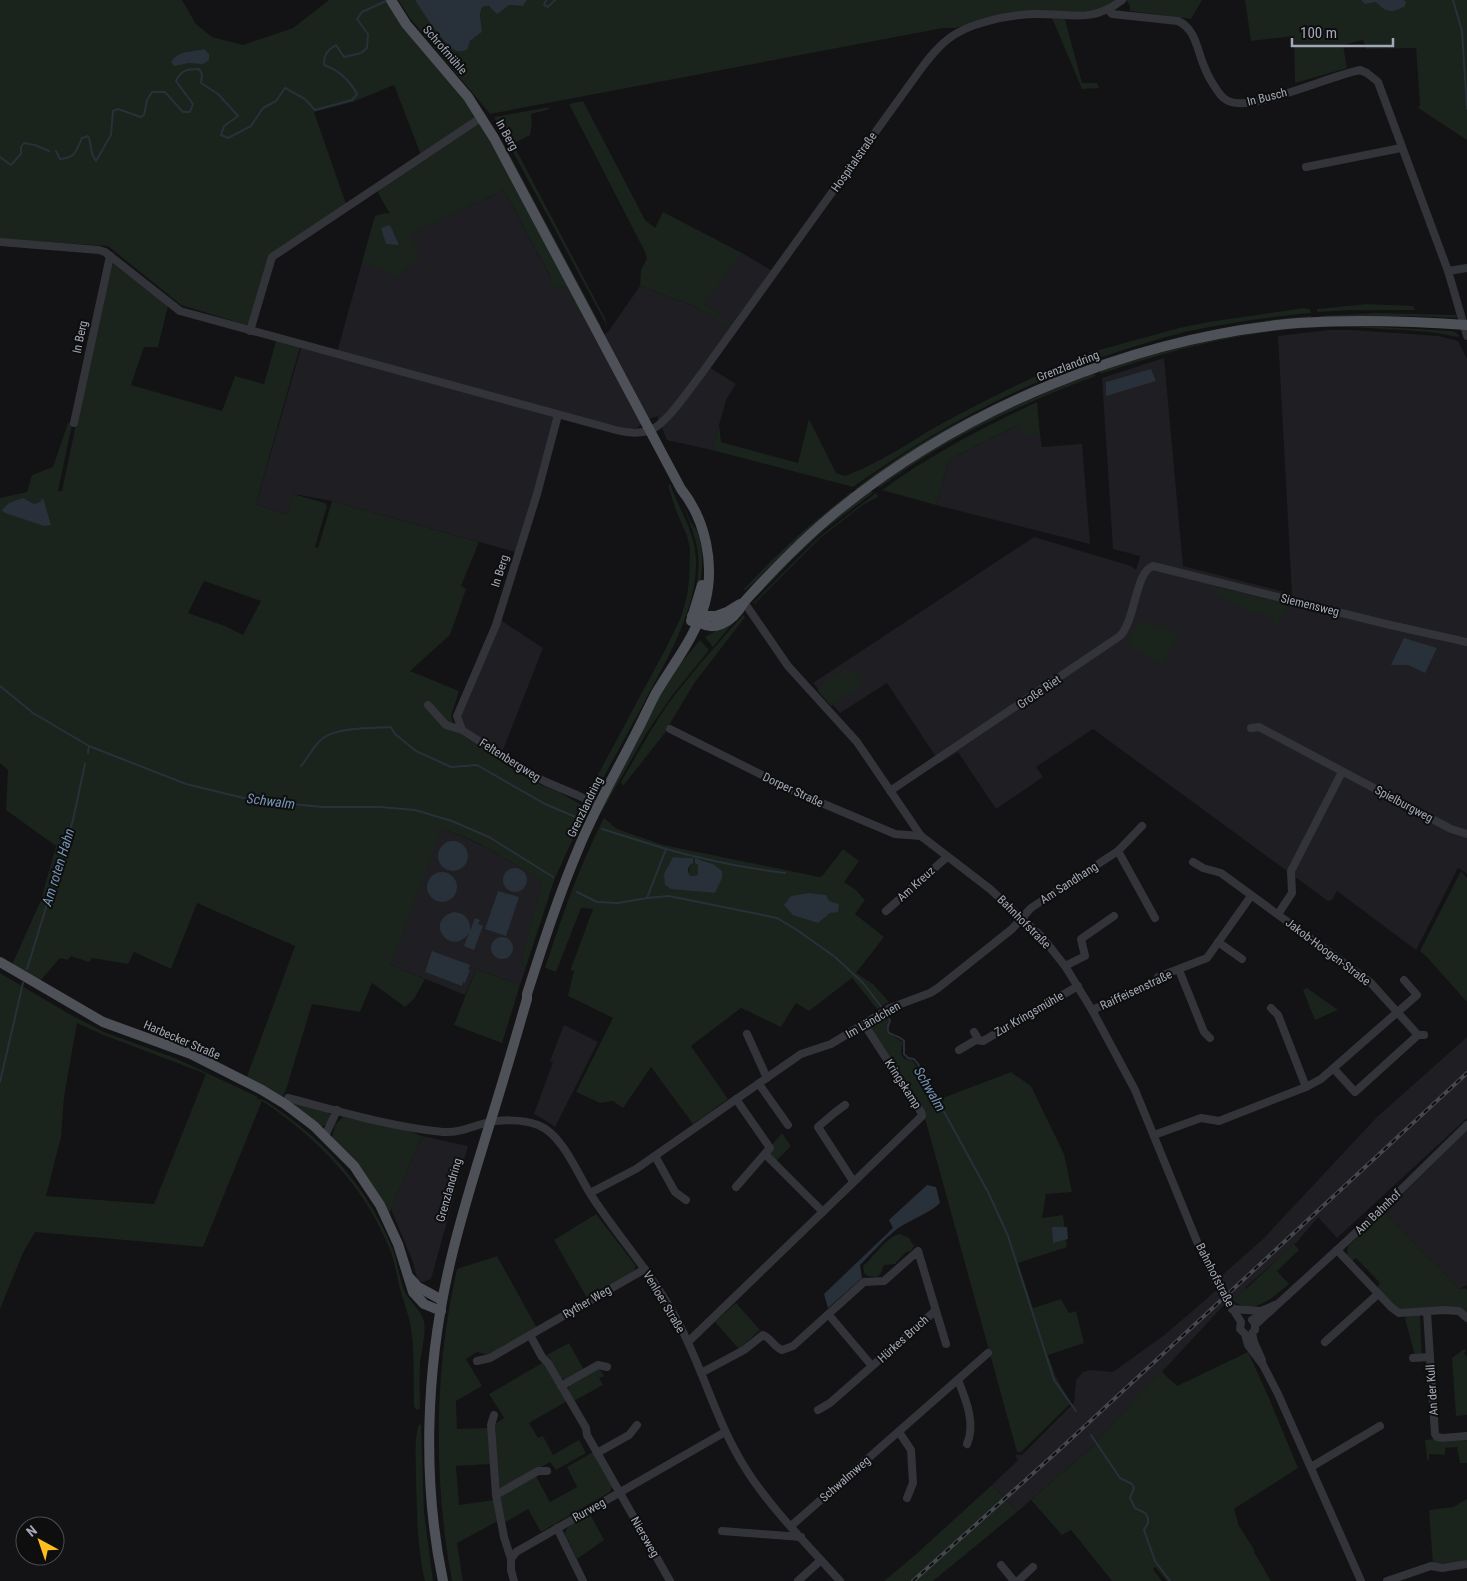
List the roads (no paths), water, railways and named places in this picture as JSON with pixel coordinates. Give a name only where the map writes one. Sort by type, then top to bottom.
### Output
[{"type":"main road","name":"Schrofmühle","points":[[391,0],[406,24],[449,73],[482,116]]},
{"type":"main road","name":"In Berg","points":[[482,116],[697,516],[708,548],[709,561],[708,584],[697,618]]},
{"type":"main road","name":"Grenzlandring","points":[[675,664],[699,636],[711,627],[731,619],[744,602],[804,539],[837,511],[899,466],[936,443],[1001,408],[1070,378],[1143,353],[1250,329],[1337,321],[1465,325]]},
{"type":"main road","name":"Grenzlandring","points":[[697,618],[720,616],[744,602]]},
{"type":"main road","name":"Grenzlandring","points":[[657,692],[675,664],[697,618]]},
{"type":"main road","name":"Grenzlandring","points":[[442,1581],[433,1518],[430,1462],[430,1400],[439,1299],[453,1222],[486,1123],[508,1041],[527,994],[558,897],[597,808],[697,618]]},
{"type":"main road","points":[[697,618],[706,627],[711,627]]},
{"type":"main road","name":"Harbecker Straße","points":[[0,962],[103,1022],[191,1054],[262,1090],[299,1113],[354,1166],[369,1187],[390,1226],[413,1292],[424,1304],[438,1310]]},
{"type":"main road","points":[[409,1277],[418,1287],[439,1299]]},
{"type":"street","name":"Hospitalstraße","points":[[650,431],[666,419],[702,373],[910,84],[941,46],[959,31],[996,20],[1034,14],[1096,15],[1122,0]]},
{"type":"street","points":[[1122,0],[1128,16]]},
{"type":"street","name":"In Busch","points":[[1108,9],[1112,14],[1178,21],[1186,25],[1193,34],[1204,67],[1217,90],[1226,100],[1232,103],[1265,100],[1348,72],[1363,70],[1378,82],[1448,271],[1467,336]]},
{"type":"street","name":"In Berg","points":[[250,331],[272,257],[482,116]]},
{"type":"street","points":[[1306,167],[1401,148]]},
{"type":"street","points":[[0,242],[99,250],[110,256],[180,311],[630,434],[650,431]]},
{"type":"street","name":"In Berg","points":[[74,423],[110,256]]},
{"type":"street","points":[[1448,271],[1467,268]]},
{"type":"street","name":"In Berg","points":[[462,730],[457,716],[496,625],[537,494],[558,415]]},
{"type":"street","name":"Siemensweg","points":[[1153,566],[1386,624],[1467,642]]},
{"type":"street","name":"Große Riet","points":[[890,791],[1120,636],[1128,626],[1132,616],[1143,576],[1148,567],[1153,566]]},
{"type":"street","name":"Bahnhofstraße","points":[[744,602],[788,666],[857,742],[921,836],[990,888],[1042,937],[1078,986],[1135,1090],[1198,1244],[1241,1322],[1240,1329],[1249,1334],[1262,1358],[1263,1365],[1311,1467],[1361,1581]]},
{"type":"street","name":"Feltenbergweg","points":[[428,705],[446,725],[462,730],[525,771],[592,802],[597,808]]},
{"type":"street","name":"Spielburgweg","points":[[1251,728],[1259,727],[1451,829],[1467,834]]},
{"type":"street","name":"Dorper Straße","points":[[670,729],[798,794],[895,834],[921,836]]},
{"type":"street","name":"Jakob-Hoogen-Straße","points":[[1278,914],[1292,892],[1291,871],[1342,772]]},
{"type":"street","name":"Am Sandhang","points":[[1022,918],[1031,908],[1118,851],[1142,826]]},
{"type":"street","points":[[1118,851],[1155,918]]},
{"type":"street","name":"Am Kreuz","points":[[886,911],[947,856]]},
{"type":"street","name":"Jakob-Hoogen-Straße","points":[[1193,862],[1203,868],[1221,873],[1370,982],[1421,1035],[1356,1092],[1334,1069]]},
{"type":"street","name":"Raiffeisenstraße","points":[[1092,1010],[1155,983],[1158,978],[1207,958],[1251,896]]},
{"type":"street","points":[[1065,966],[1085,956],[1081,939],[1114,916]]},
{"type":"street","name":"Im Ländchen","points":[[590,1193],[636,1169],[801,1054],[831,1044],[890,1008],[938,988],[1012,929],[1022,918]]},
{"type":"street","points":[[1218,942],[1242,960]]},
{"type":"street","name":"Raiffeisenstraße","points":[[1179,970],[1204,1032],[1210,1038]]},
{"type":"street","points":[[1154,1135],[1201,1118],[1219,1121],[1322,1079],[1417,995],[1404,980]]},
{"type":"street","name":"Zur Kringsmühle","points":[[959,1050],[976,1040],[983,1041],[1078,986]]},
{"type":"street","points":[[1271,1008],[1278,1015],[1306,1087]]},
{"type":"street","name":"Kringskamp","points":[[688,1342],[922,1116],[922,1112],[864,1024]]},
{"type":"street","name":"Zur Kringsmühle","points":[[974,1032],[979,1040]]},
{"type":"street","points":[[747,1034],[767,1078]]},
{"type":"street","points":[[758,1084],[788,1125]]},
{"type":"street","points":[[288,1098],[396,1124],[444,1132],[457,1132],[486,1123]]},
{"type":"street","points":[[736,1099],[770,1148],[736,1187]]},
{"type":"street","points":[[846,1105],[818,1127],[853,1181]]},
{"type":"street","points":[[325,1136],[337,1110]]},
{"type":"street","name":"Venloer Straße","points":[[486,1123],[529,1122],[549,1131],[558,1140],[590,1193],[670,1307],[688,1342],[735,1452],[757,1486],[840,1581]]},
{"type":"street","name":"Am Bahnhof","points":[[1254,1322],[1287,1297],[1467,1125]]},
{"type":"street","points":[[765,1154],[823,1212]]},
{"type":"street","points":[[655,1156],[675,1192],[686,1200]]},
{"type":"street","points":[[1337,1250],[1378,1294],[1399,1313],[1459,1311],[1467,1318]]},
{"type":"street","name":"Hürkes Bruch","points":[[701,1373],[744,1350],[763,1335],[776,1348],[782,1350],[793,1346],[864,1282],[884,1281],[918,1251],[946,1344]]},
{"type":"street","name":"Ryther Weg","points":[[477,1361],[490,1358],[645,1269]]},
{"type":"street","points":[[1325,1342],[1378,1294]]},
{"type":"street","name":"Am Bahnhof","points":[[1232,1308],[1261,1311],[1287,1297]]},
{"type":"street","name":"Hürkes Bruch","points":[[818,1410],[830,1403],[935,1311]]},
{"type":"street","name":"An der Kull","points":[[1427,1312],[1435,1434],[1437,1437],[1442,1438],[1467,1436]]},
{"type":"street","name":"Hürkes Bruch","points":[[829,1315],[872,1366]]},
{"type":"street","name":"Bahnhofstraße","points":[[1241,1322],[1245,1319],[1254,1322]]},
{"type":"street","points":[[1249,1334],[1255,1330],[1254,1322]]},
{"type":"street","points":[[530,1336],[562,1386],[620,1493]]},
{"type":"street","name":"Schwalmweg","points":[[791,1526],[988,1353]]},
{"type":"street","points":[[1413,1358],[1430,1357]]},
{"type":"street","points":[[562,1386],[598,1365],[607,1368]]},
{"type":"street","points":[[958,1380],[967,1403],[972,1435],[967,1444]]},
{"type":"street","points":[[494,1415],[491,1424],[496,1495],[504,1537],[511,1558],[511,1570],[514,1581]]},
{"type":"street","points":[[597,1453],[628,1434],[637,1424]]},
{"type":"street","points":[[1311,1467],[1380,1426]]},
{"type":"street","name":"Rurweg","points":[[511,1558],[516,1552],[726,1432]]},
{"type":"street","points":[[899,1432],[911,1450],[913,1483],[907,1498]]},
{"type":"street","points":[[496,1495],[538,1471],[547,1471]]},
{"type":"street","name":"Niersweg","points":[[620,1493],[670,1581]]},
{"type":"street","points":[[557,1528],[583,1581]]},
{"type":"street","points":[[722,1531],[802,1537]]},
{"type":"street","points":[[798,1581],[821,1560]]},
{"type":"street","points":[[1387,1581],[1432,1566],[1442,1568],[1467,1564]]},
{"type":"street","points":[[1001,1565],[1014,1581]]},
{"type":"street","points":[[1018,1581],[1033,1567]]},
{"type":"waterway","points":[[546,0],[544,5],[548,7],[555,0]]},
{"type":"waterway","points":[[1453,0],[1462,31],[1467,109]]},
{"type":"waterway","points":[[56,151],[60,159],[69,157],[75,153],[82,138],[88,136],[92,154],[96,161],[111,135],[113,111],[118,109],[141,117],[144,115],[147,100],[152,92],[165,92],[183,112],[190,112],[193,104],[176,81],[182,72],[191,69],[199,69],[202,74],[201,83],[218,94],[238,116],[224,126],[221,135],[228,138],[251,126],[263,108],[276,101],[285,88],[305,99],[315,110],[352,100],[357,94],[354,89],[339,73],[324,65],[325,56],[336,45],[344,57],[361,53],[367,48],[368,34],[357,19],[362,12],[386,1]]},
{"type":"waterway","points":[[0,157],[11,165],[21,154],[21,147],[24,143],[49,151]]},
{"type":"waterway","name":"Schwalm","points":[[0,686],[33,713],[89,746],[186,784],[252,800],[322,807],[380,807],[415,810],[452,821],[489,837],[553,877]]},
{"type":"waterway","points":[[301,766],[317,744],[329,734],[356,729],[391,727],[395,734],[416,751],[451,767],[477,765],[545,804],[578,818]]},
{"type":"waterway","name":"Schwalm","points":[[88,753],[89,746]]},
{"type":"waterway","name":"Am roten Hahn","points":[[27,969],[73,820],[85,764]]},
{"type":"waterway","points":[[602,829],[666,849],[647,898]]},
{"type":"waterway","points":[[666,849],[695,857],[785,873]]},
{"type":"waterway","name":"Schwalm","points":[[577,892],[597,902],[618,903],[669,896],[777,918],[835,957],[863,983],[883,1009]]},
{"type":"waterway","name":"Am roten Hahn","points":[[0,1082],[23,983]]},
{"type":"waterway","name":"Schwalm","points":[[886,1013],[890,1021],[888,1026],[889,1032],[904,1041],[904,1054],[908,1058],[914,1059],[918,1064],[989,1194],[1008,1236],[1054,1380],[1076,1411]]},
{"type":"waterway","name":"Schwalm","points":[[1091,1435],[1120,1478],[1132,1484],[1134,1488],[1130,1498],[1135,1508],[1145,1513],[1148,1518],[1148,1523],[1144,1530],[1155,1561],[1170,1581]]},
{"type":"railway","points":[[913,1581],[1059,1450],[1467,1073]]}]
